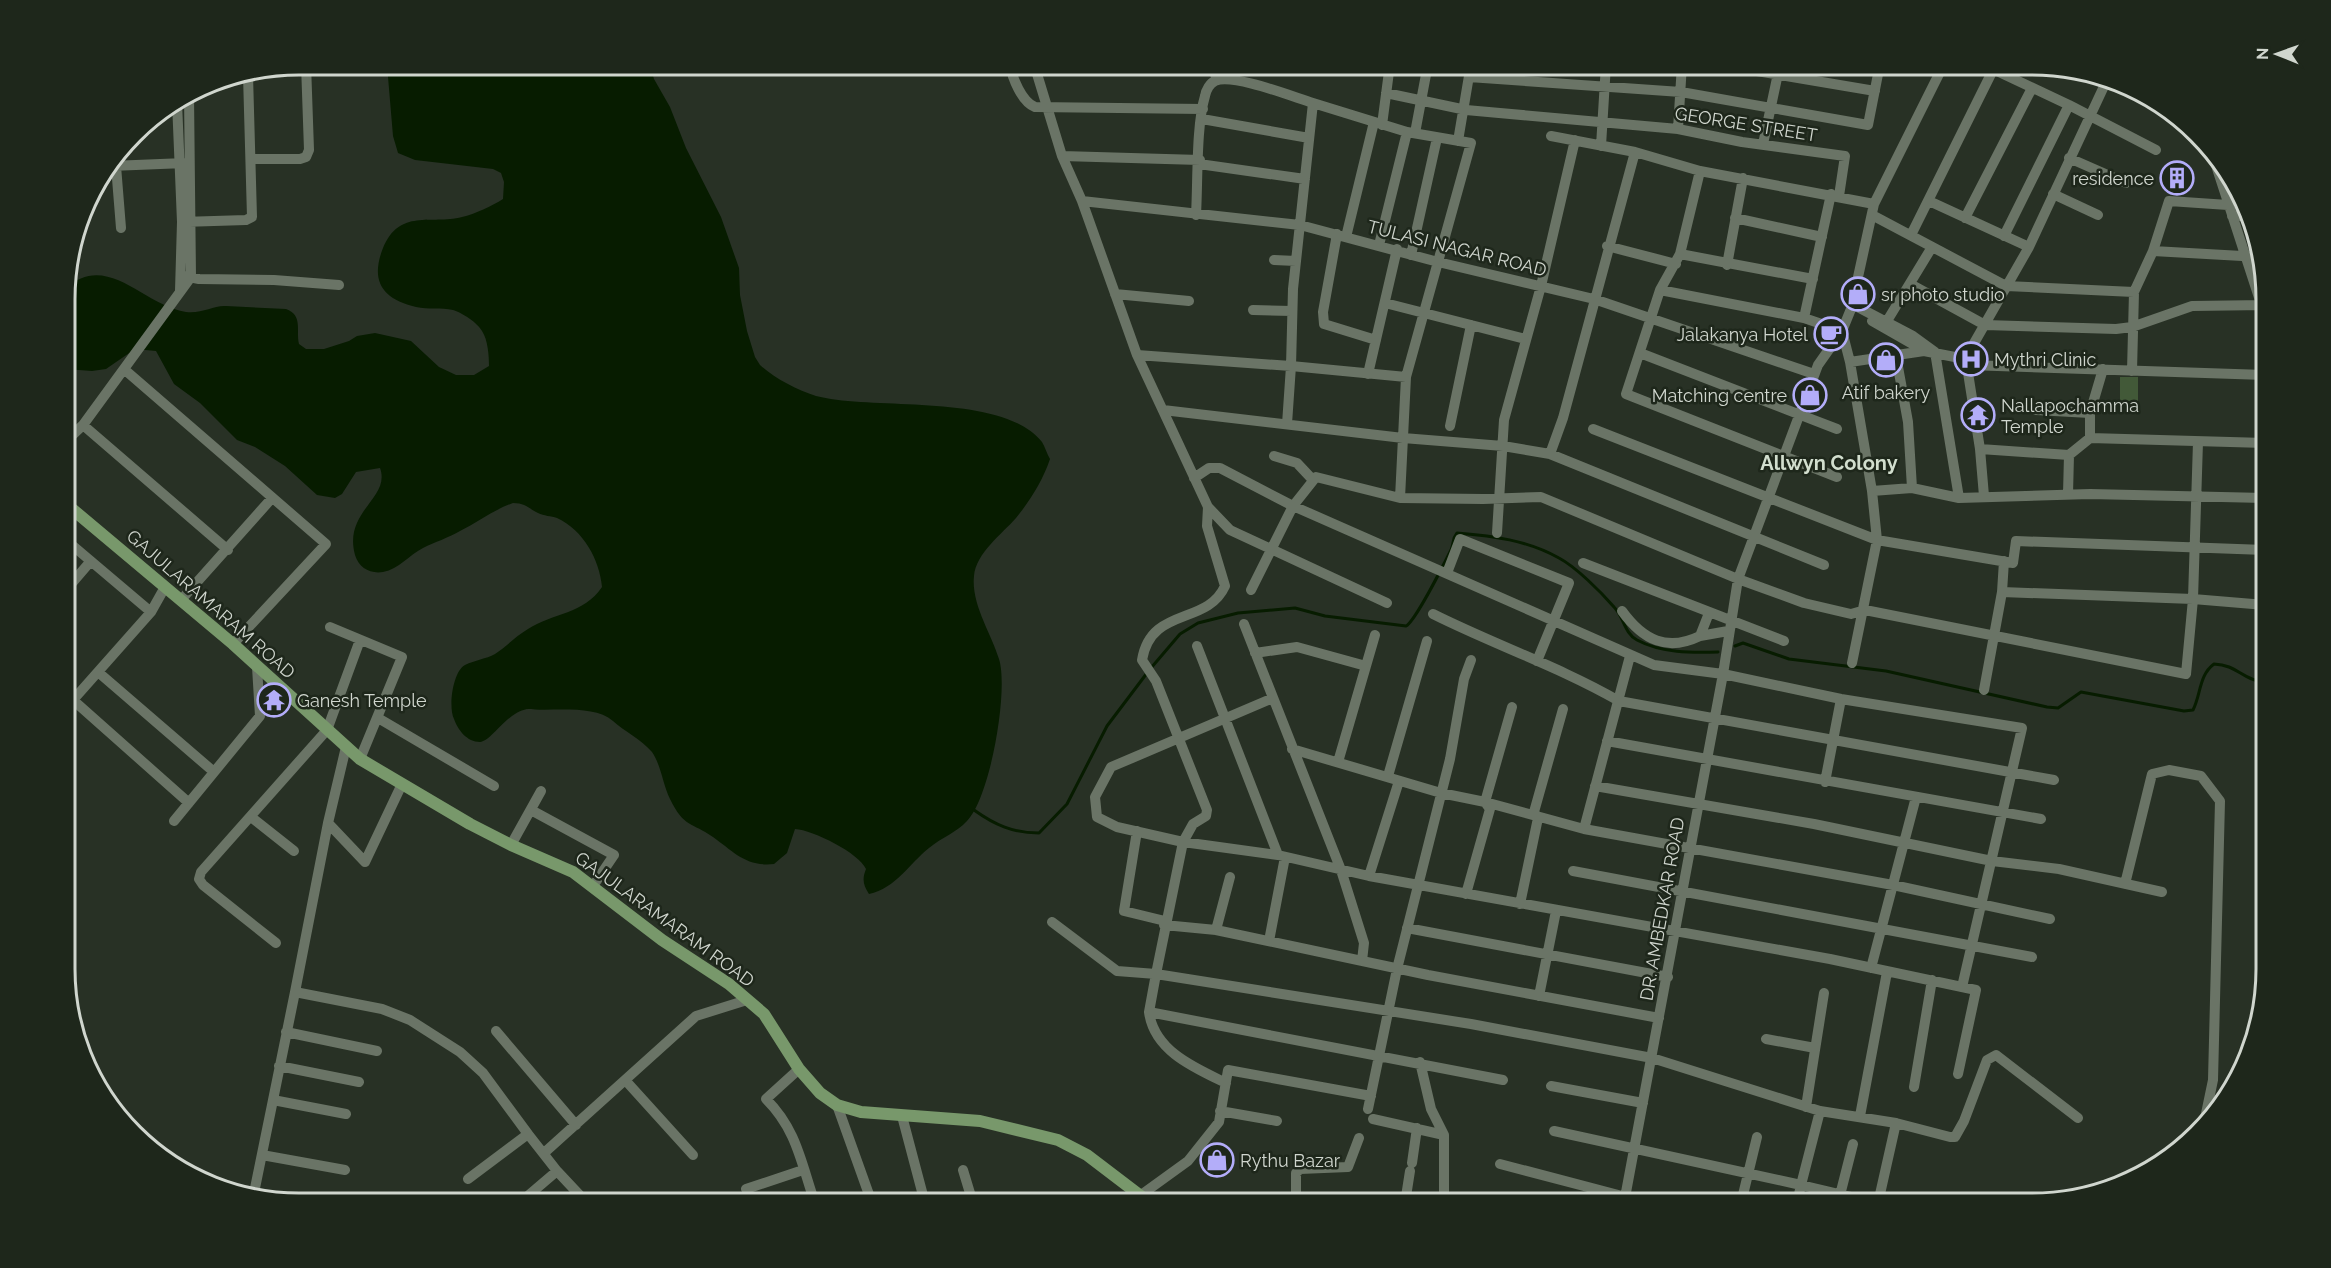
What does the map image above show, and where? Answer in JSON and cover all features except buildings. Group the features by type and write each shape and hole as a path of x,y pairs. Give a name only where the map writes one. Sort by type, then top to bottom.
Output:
{"main road":[{"name":"GAJULARAMARAM ROAD","path":"75,511 232,644 360,759 511,845 573,872 662,940 720,978 764,1014 799,1070 820,1093 837,1105 861,1112 980,1121 1058,1140 1087,1155 1138,1193"}],"street":[{"path":"251,159 306,157 309,150 306,75"},
{"path":"1012,75 1030,105 1046,109 1203,114 1310,138"},
{"path":"1037,75 1062,156 1082,201 1137,355 1208,507 1230,530 1387,603"},
{"path":"1215,75 1216,80"},
{"path":"1376,340 1331,328 1324,324 1323,312 1341,236 1378,123 1388,75"},
{"path":"1379,245 1422,100 1426,75"},
{"path":"1600,146 1606,75"},
{"path":"1678,129 1682,75"},
{"path":"1763,144 1778,75"},
{"path":"1802,75 1875,91"},
{"path":"1458,141 1466,110 1469,77 1681,92 1771,110 1868,125 1878,75"},
{"name":"DR. AMBEDKAR ROAD","path":"1626,1193 1668,977 1738,579 1814,374 1830,343 1842,330 1852,306 1873,209 1939,75"},
{"path":"1911,235 1991,75"},
{"path":"2015,75 2031,88 2156,150"},
{"path":"1196,215 1205,95 1210,85 1216,80 1246,83 1411,133 1471,143 1406,377 1400,498"},
{"path":"187,221 246,220 252,217 248,81"},
{"path":"1984,496 1980,449 1966,362 2029,247 2104,87"},
{"path":"1965,218 2031,88"},
{"name":"GEORGE STREET","path":"1386,93 1466,110 1678,129 1845,156 1835,195"},
{"path":"1287,424 1296,261 1313,103"},
{"path":"2004,236 2069,105"},
{"path":"75,433 138,353 173,303 186,276 191,162 182,108"},
{"path":"181,109 178,164 187,221"},
{"path":"1551,136 1635,152 1700,171 1835,195 1873,209 1911,235 2006,286 2134,292"},
{"path":"1410,255 1437,138"},
{"path":"1497,533 1504,420 1540,286 1575,140"},
{"path":"1550,454 1635,152"},
{"path":"1062,156 1200,162 1305,179"},
{"path":"2069,158 2126,183"},
{"path":"118,166 191,162"},
{"path":"1700,171 1678,259 1660,290 1626,394 1837,477"},
{"path":"115,172 121,228"},
{"path":"1727,265 1743,178"},
{"path":"2224,184 2228,205 2256,283"},
{"path":"2053,194 2098,215"},
{"path":"1804,318 1822,237 1835,195"},
{"name":"TULASI NAGAR ROAD","path":"1082,201 1300,225 1397,249 1438,262 1594,298 1814,374"},
{"path":"1929,201 2029,247"},
{"path":"2132,371 2134,292 2153,251 2169,201 2228,205"},
{"path":"2232,216 2240,216"},
{"path":"1735,218 1822,237"},
{"path":"1607,246 1813,279"},
{"path":"1887,321 1932,247"},
{"path":"1368,374 1397,249"},
{"path":"2153,251 2252,256"},
{"path":"1274,260 1296,261"},
{"path":"186,276 339,285"},
{"path":"1910,285 1985,325 2132,327 2192,306 2256,305"},
{"path":"1660,290 1804,318 1842,330 1850,362 1878,540 1852,663"},
{"path":"1115,294 1189,301"},
{"path":"1386,303 1525,339"},
{"path":"1852,306 1887,321 1930,351 1959,498"},
{"path":"1852,306 1930,351 1966,362 2256,375"},
{"path":"1253,310 1292,311"},
{"path":"1450,426 1471,324"},
{"path":"1850,362 1930,351"},
{"path":"1640,353 1837,429"},
{"path":"1137,355 1406,377"},
{"path":"1896,356 1908,422 1912,488"},
{"path":"2090,438 2090,413 2103,369"},
{"path":"125,370 326,544 232,644"},
{"path":"1162,410 1403,438 1503,446 1550,454 1824,565"},
{"path":"2036,410 2090,413"},
{"path":"83,425 228,550"},
{"path":"1593,429 1770,496 1878,540 2013,563 2016,541 2256,550"},
{"path":"1980,449 2069,456 2090,438 2256,443"},
{"path":"1251,590 1293,506 1312,479 1316,477 1400,498 1540,496 1738,579 1804,603 1851,614 1865,610 2187,674 2193,599 2198,442"},
{"path":"1274,456 1297,462 1312,479"},
{"path":"2068,494 2069,456"},
{"path":"1194,478 1209,468 1220,468 1293,506 1654,665 1723,674 1841,699 2022,728 1962,987"},
{"path":"1872,491 1912,488 1959,498 2068,494 2256,498"},
{"path":"181,600 272,498"},
{"path":"1208,507 1208,525 1225,586 1220,598 1211,605 1160,625 1144,649 1142,660 1156,681 1207,810 1206,816 1193,824 1183,842 1149,1012 1153,1028 1169,1050 1197,1070 1226,1083"},
{"path":"1443,571 1460,539 1569,583 1537,661"},
{"path":"75,548 151,612"},
{"path":"1984,690 2002,592 2004,561"},
{"path":"75,580 90,562"},
{"path":"1583,563 1709,613 1729,626 1784,641"},
{"path":"75,698 151,612 165,587"},
{"path":"2002,592 2193,599 2256,604"},
{"path":"1622,611 1637,630 1667,645 1680,645 1729,626"},
{"path":"1700,636 1709,613"},
{"path":"1433,614 1576,676 1619,701 2054,780"},
{"path":"1244,624 1341,870 1364,943 1362,962"},
{"path":"330,627 402,657 360,759"},
{"path":"1338,762 1375,635"},
{"path":"276,942 203,885 199,879 201,872 327,730 360,640"},
{"path":"1388,776 1428,641"},
{"path":"1197,646 1282,856 1269,941"},
{"path":"1256,653 1297,647 1366,666"},
{"path":"1584,829 1630,656"},
{"path":"1444,1135 1371,1114 1371,1096 1397,969 1441,793 1471,660"},
{"path":"174,821 260,716 257,667"},
{"path":"98,672 214,772"},
{"path":"1273,698 1111,767 1095,797 1097,817 1117,827 1183,842 1282,856 1369,876 1871,968 1976,990 1958,1074"},
{"path":"1825,782 1841,699"},
{"path":"75,702 189,802"},
{"path":"1485,802 1512,707"},
{"path":"1520,904 1538,818 1534,812 1563,709"},
{"path":"378,718 494,786"},
{"path":"1607,741 2041,819"},
{"path":"255,1189 328,823 346,747"},
{"path":"1292,749 1441,793 1485,802 1584,829 1893,885 2050,919"},
{"path":"2125,884 2152,774 2169,770 2201,776 2220,801 2213,1080 2207,1110"},
{"path":"1369,876 1399,781"},
{"path":"328,823 365,862 402,784"},
{"path":"1595,786 1698,802 1903,841 1992,861 2059,869 2162,892"},
{"path":"511,845 541,791"},
{"path":"1871,968 1916,797"},
{"path":"1466,894 1490,809 1485,802"},
{"path":"531,810 614,855 593,886"},
{"path":"251,817 294,851"},
{"path":"1137,831 1124,911 1165,923 1216,930 1397,969 1659,1018"},
{"path":"1573,871 2032,957"},
{"path":"1216,930 1230,878"},
{"path":"1539,996 1556,911"},
{"path":"1052,922 1117,971 1156,974 1390,1012 1652,1058 1820,1111 1860,1116 1954,1137 1964,1121 1987,1060 1990,1056 1996,1055 2078,1118"},
{"path":"1407,928 1548,952 1668,977"},
{"path":"1860,1116 1887,972"},
{"path":"1914,1087 1932,981"},
{"path":"295,992 382,1009 410,1020 460,1052 483,1073 557,1171 578,1193"},
{"path":"1806,1107 1824,993"},
{"path":"544,1153 696,1016 747,1000"},
{"path":"1149,1012 1420,1062 1503,1080"},
{"path":"496,1031 576,1125"},
{"path":"286,1032 377,1052"},
{"path":"1766,1039 1815,1048"},
{"path":"1420,1062 1431,1109 1444,1135 1444,1193"},
{"path":"279,1066 359,1082"},
{"path":"799,1070 766,1099 783,1116 791,1130 811,1193"},
{"path":"1153,1193 1188,1161 1219,1122 1228,1070 1371,1096"},
{"path":"626,1081 693,1155"},
{"path":"1551,1086 1643,1103"},
{"path":"273,1100 346,1114"},
{"path":"837,1105 868,1193"},
{"path":"1220,1110 1277,1121"},
{"path":"1799,1193 1820,1111"},
{"path":"902,1116 921,1193"},
{"path":"1877,1193 1896,1123"},
{"path":"1407,1193 1418,1128"},
{"path":"1554,1131 1801,1185 1825,1193"},
{"path":"468,1179 528,1134"},
{"path":"1743,1193 1756,1137"},
{"path":"1296,1193 1296,1173 1300,1169 1348,1167 1359,1138"},
{"path":"1841,1193 1853,1144"},
{"path":"262,1155 345,1170"},
{"path":"1500,1164 1601,1193"},
{"path":"746,1189 803,1170"},
{"path":"963,1170 970,1193"},
{"path":"532,1193 557,1171"}],"shaded area":[{"path":"388,75 653,75 721,217 739,268 740,295 747,331 755,357 760,365 786,383 816,396 840,400 968,409 998,416 1023,426 1042,442 1050,459 1040,482 1016,518 979,559 974,576 976,597 982,618 996,649 1001,674 999,718 990,768 983,790 967,821 929,848 887,887 869,894 864,882 866,869 862,863 835,843 803,830 795,829 787,853 774,864 748,861 734,853 706,832 684,820 670,799 652,752 613,721 595,712 527,709 512,716 485,740 475,741 464,735 452,713 453,690 457,674 461,669 469,663 495,654 538,624 586,603 602,587 594,556 582,538 567,524 524,505 513,503 423,548 394,568 383,572 369,571 357,560 353,540 355,527 379,488 382,479 380,468 356,472 342,494 335,498 317,495 285,466 255,447 237,440 200,403 174,384 156,351 135,349 106,369 75,370 75,283 96,275 111,278 170,308 186,312 197,312 221,306 286,309 297,319 299,344 306,349 324,349 357,336 375,333 411,341 439,367 456,375 474,375 489,366 486,339 473,321 453,310 421,308 404,304 387,294 379,279 378,270 383,248 398,227 417,221 462,217 483,210 503,199 504,182 501,173 493,169 415,160 398,153 393,136"},
{"path":"2120,377 2138,377 2138,404 2120,403"}],"waterway":[{"path":"1151,668 1180,634 1198,623 1238,613 1295,608 1325,616 1406,626 1429,591 1451,550 1457,533 1497,537 1522,543 1559,558 1595,587 1617,611 1629,633 1637,640 1656,648 1718,652"},
{"path":"1735,646 1743,643 1789,659 1886,671 2058,708 2081,692 2184,711 2193,710 2203,679 2214,664 2229,667 2256,681"},
{"path":"974,810 1005,827 1021,832 1039,833 1067,804 1107,726 1147,673"}],"place":[{"name":"residence","path":"2177,178"},
{"name":"sr photo studio","path":"1858,294"},
{"name":"Jalakanya Hotel","path":"1831,334"},
{"name":"Mythri Clinic","path":"1971,359"},
{"name":"Atif bakery","path":"1886,360"},
{"name":"Matching centre","path":"1810,395"},
{"name":"Nallapochamma Temple","path":"1978,415"},
{"name":"Ganesh Temple","path":"274,700"},
{"name":"Rythu Bazar","path":"1217,1160"}],"district":[{"name":"Allwyn Colony","path":"1829,463"}]}
